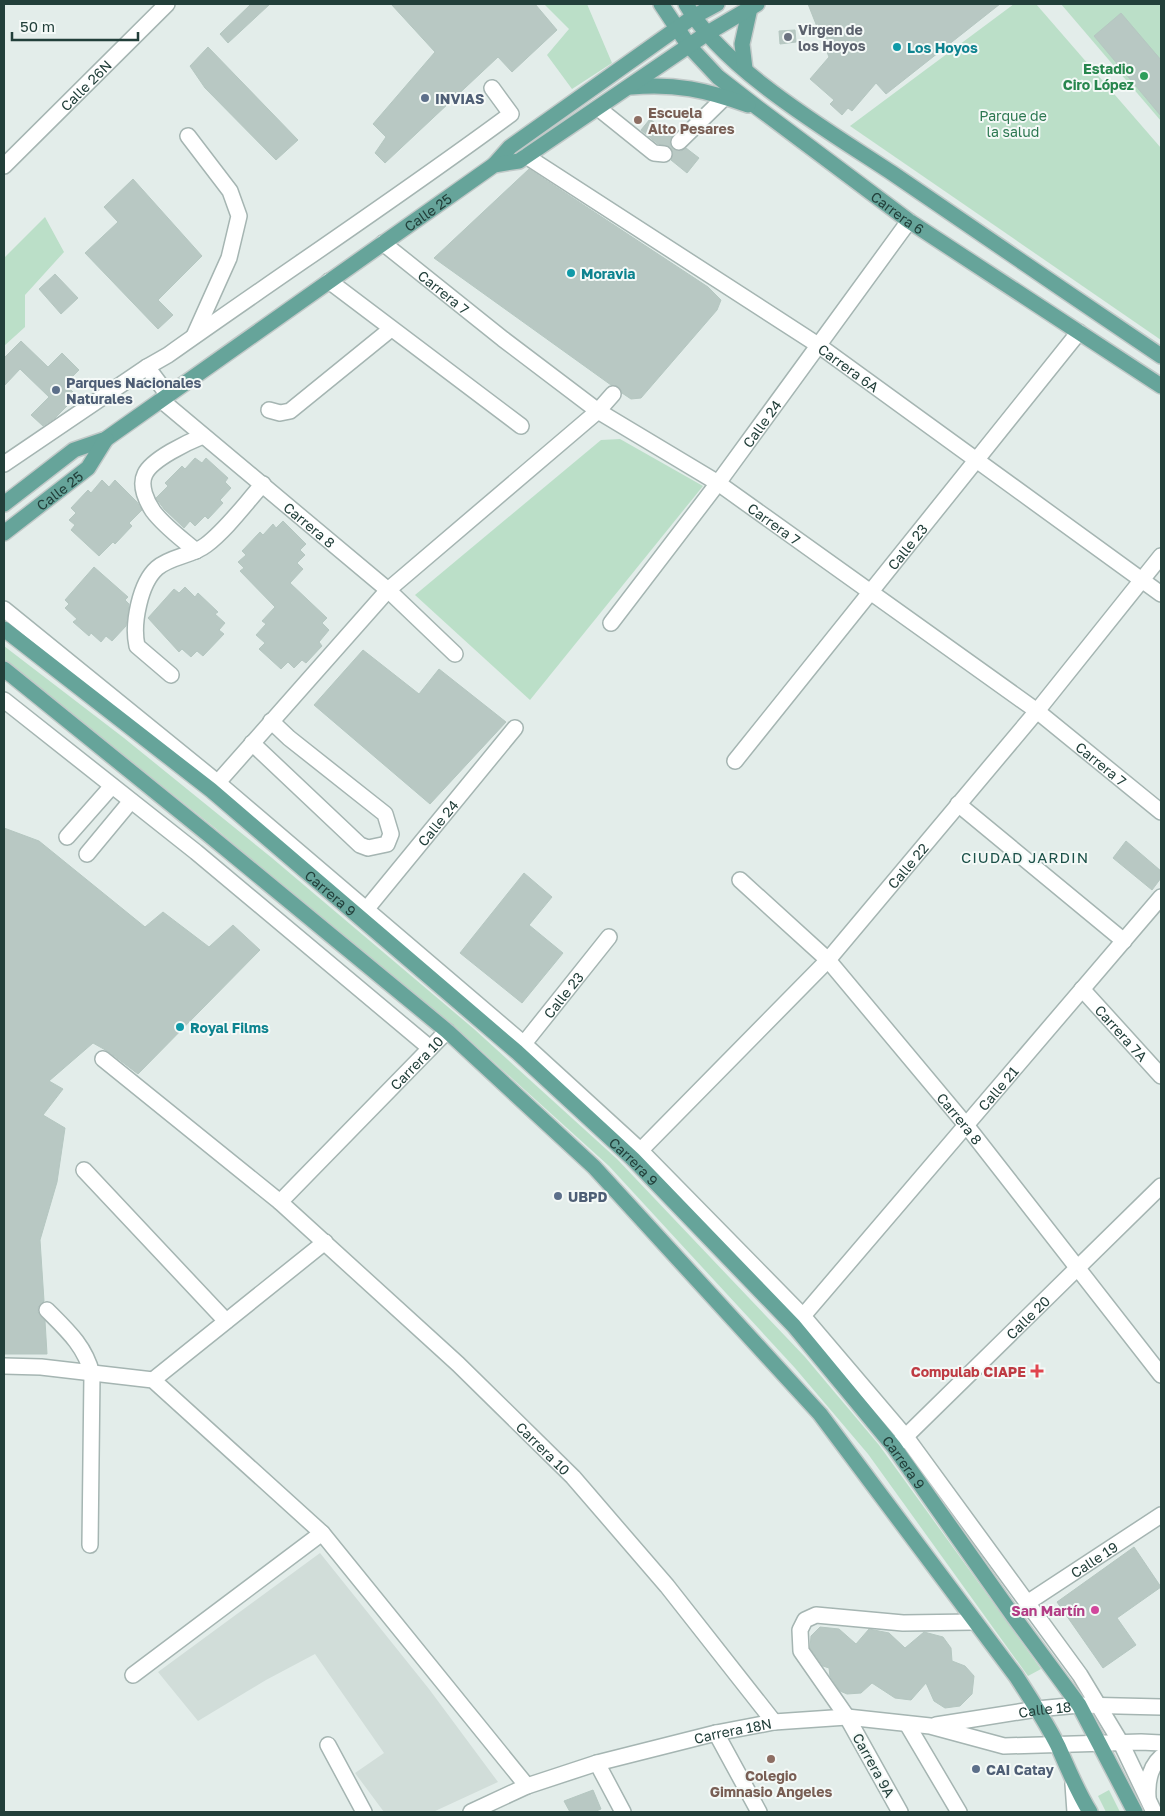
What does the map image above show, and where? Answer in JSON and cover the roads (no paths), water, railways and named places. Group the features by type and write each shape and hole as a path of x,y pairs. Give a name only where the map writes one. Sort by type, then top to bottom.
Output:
{"main road":[{"name":"Carrera 6","path":"661,4 689,46 718,77 758,108 909,221 1161,386"},
{"path":"494,165 510,148 677,29 690,10 717,4"},
{"path":"745,69 742,44 754,6"},
{"name":"Calle 25","path":"4,504 74,450 106,438 494,165 519,161 706,34 754,6"},
{"name":"Carrera 6","path":"690,10 706,34 745,69 790,104 1161,356"},
{"path":"630,87 678,86 702,90 758,108"},
{"name":"Calle 25","path":"4,533 88,468 106,438"},
{"name":"Carrera 9","path":"4,629 214,786 521,1048 637,1154 799,1321 894,1447 1014,1618 1079,1705 1135,1812"},
{"path":"4,669 210,834 447,1031 594,1167 820,1414 1037,1709 1058,1746 1073,1784 1090,1812"}],"street":[{"name":"Calle 26N","path":"4,166 159,6"},
{"path":"4,464 194,337 347,229 430,174 512,114 492,88"},
{"path":"678,142 725,97"},
{"path":"598,108 654,153 664,154"},
{"path":"188,136 230,191 239,216 229,258 194,337"},
{"name":"Carrera 6A","path":"526,156 818,345 1161,594"},
{"name":"Calle 24","path":"611,623 718,483 909,221"},
{"name":"Carrera 7","path":"383,243 502,339 598,411 718,483 1037,711 1161,812"},
{"path":"329,281 521,426"},
{"path":"269,410 280,413 290,411 391,329"},
{"name":"Calle 23","path":"735,761 872,593 1079,332"},
{"name":"Carrera 8","path":"147,367 165,397 202,436 263,484 388,590 455,654"},
{"path":"4,610 214,786 388,590 598,411 613,394"},
{"path":"196,551 154,512 146,499 143,487 145,475 157,462 187,442 202,436"},
{"path":"171,675 137,646 135,623 142,592 158,567 196,551 217,535 263,484"},
{"name":"Calle 22","path":"637,1154 828,960 1037,711 1161,556"},
{"path":"4,700 196,852 430,1048"},
{"path":"252,743 360,845 368,848 387,844 391,834 385,814 289,738 271,721"},
{"name":"Calle 24","path":"363,913 515,728"},
{"path":"67,837 112,786"},
{"path":"87,854 131,801"},
{"path":"958,804 1124,941"},
{"name":"Carrera 8","path":"740,880 828,960 966,1125 1161,1375"},
{"name":"Calle 21","path":"799,1321 1161,897"},
{"name":"Calle 23","path":"521,1048 609,937"},
{"name":"Carrera 7A","path":"1082,989 1161,1076"},
{"name":"Carrera 10","path":"280,1202 447,1031"},
{"name":"Carrera 10","path":"103,1059 280,1202 325,1242 458,1364 573,1477 667,1586 774,1722"},
{"path":"84,1170 226,1321"},
{"name":"Calle 20","path":"894,1447 1161,1186"},
{"path":"153,1380 325,1242"},
{"path":"47,1310 79,1342 88,1358 92,1374 90,1545"},
{"path":"799,1321 906,1437 1027,1603 1099,1704 1121,1742 1152,1808"},
{"path":"4,1366 41,1367 153,1380 322,1532 527,1786"},
{"name":"Calle 19","path":"1027,1603 1161,1515"},
{"path":"133,1675 322,1532"},
{"name":"Carrera 9A","path":"900,1812 847,1717 801,1650 800,1630 805,1620 816,1615 903,1623 974,1622"},
{"name":"Calle 18","path":"930,1726 1037,1709 1079,1705 1161,1707"},
{"name":"Carrera 18N","path":"476,1811 527,1786 597,1763 716,1733 774,1722 847,1717 930,1726 1004,1746 1058,1746"},
{"path":"907,1724 959,1812"},
{"path":"716,1733 759,1812"},
{"path":"1058,1746 1121,1742 1161,1743"},
{"path":"328,1745 364,1812"},
{"path":"1152,1808 1147,1787 1150,1772 1161,1757"},
{"path":"597,1763 622,1812"},
{"path":"1073,1784 1075,1812"}],"place":[{"name":"Virgen de los Hoyos","path":"788,37"},
{"name":"Los Hoyos","path":"897,47"},
{"name":"Estadio Ciro López","path":"1144,76"},
{"name":"INVIAS","path":"425,98"},
{"name":"Escuela Alto Pesares","path":"638,120"},
{"name":"Moravia","path":"571,273"},
{"name":"Parques Nacionales Naturales","path":"56,390"},
{"name":"Royal Films","path":"180,1027"},
{"name":"UBPD","path":"558,1196"},
{"name":"Compulab CIAPE","path":"1037,1371"},
{"name":"San Martín","path":"1095,1610"},
{"name":"Colegio Gimnasio Angeles","path":"771,1759"},
{"name":"CAI Catay","path":"976,1769"}],"district":[{"name":"CIUDAD JARDIN","path":"1025,857"}],"park label":[{"name":"Parque de la salud","path":"1013,124"}]}
